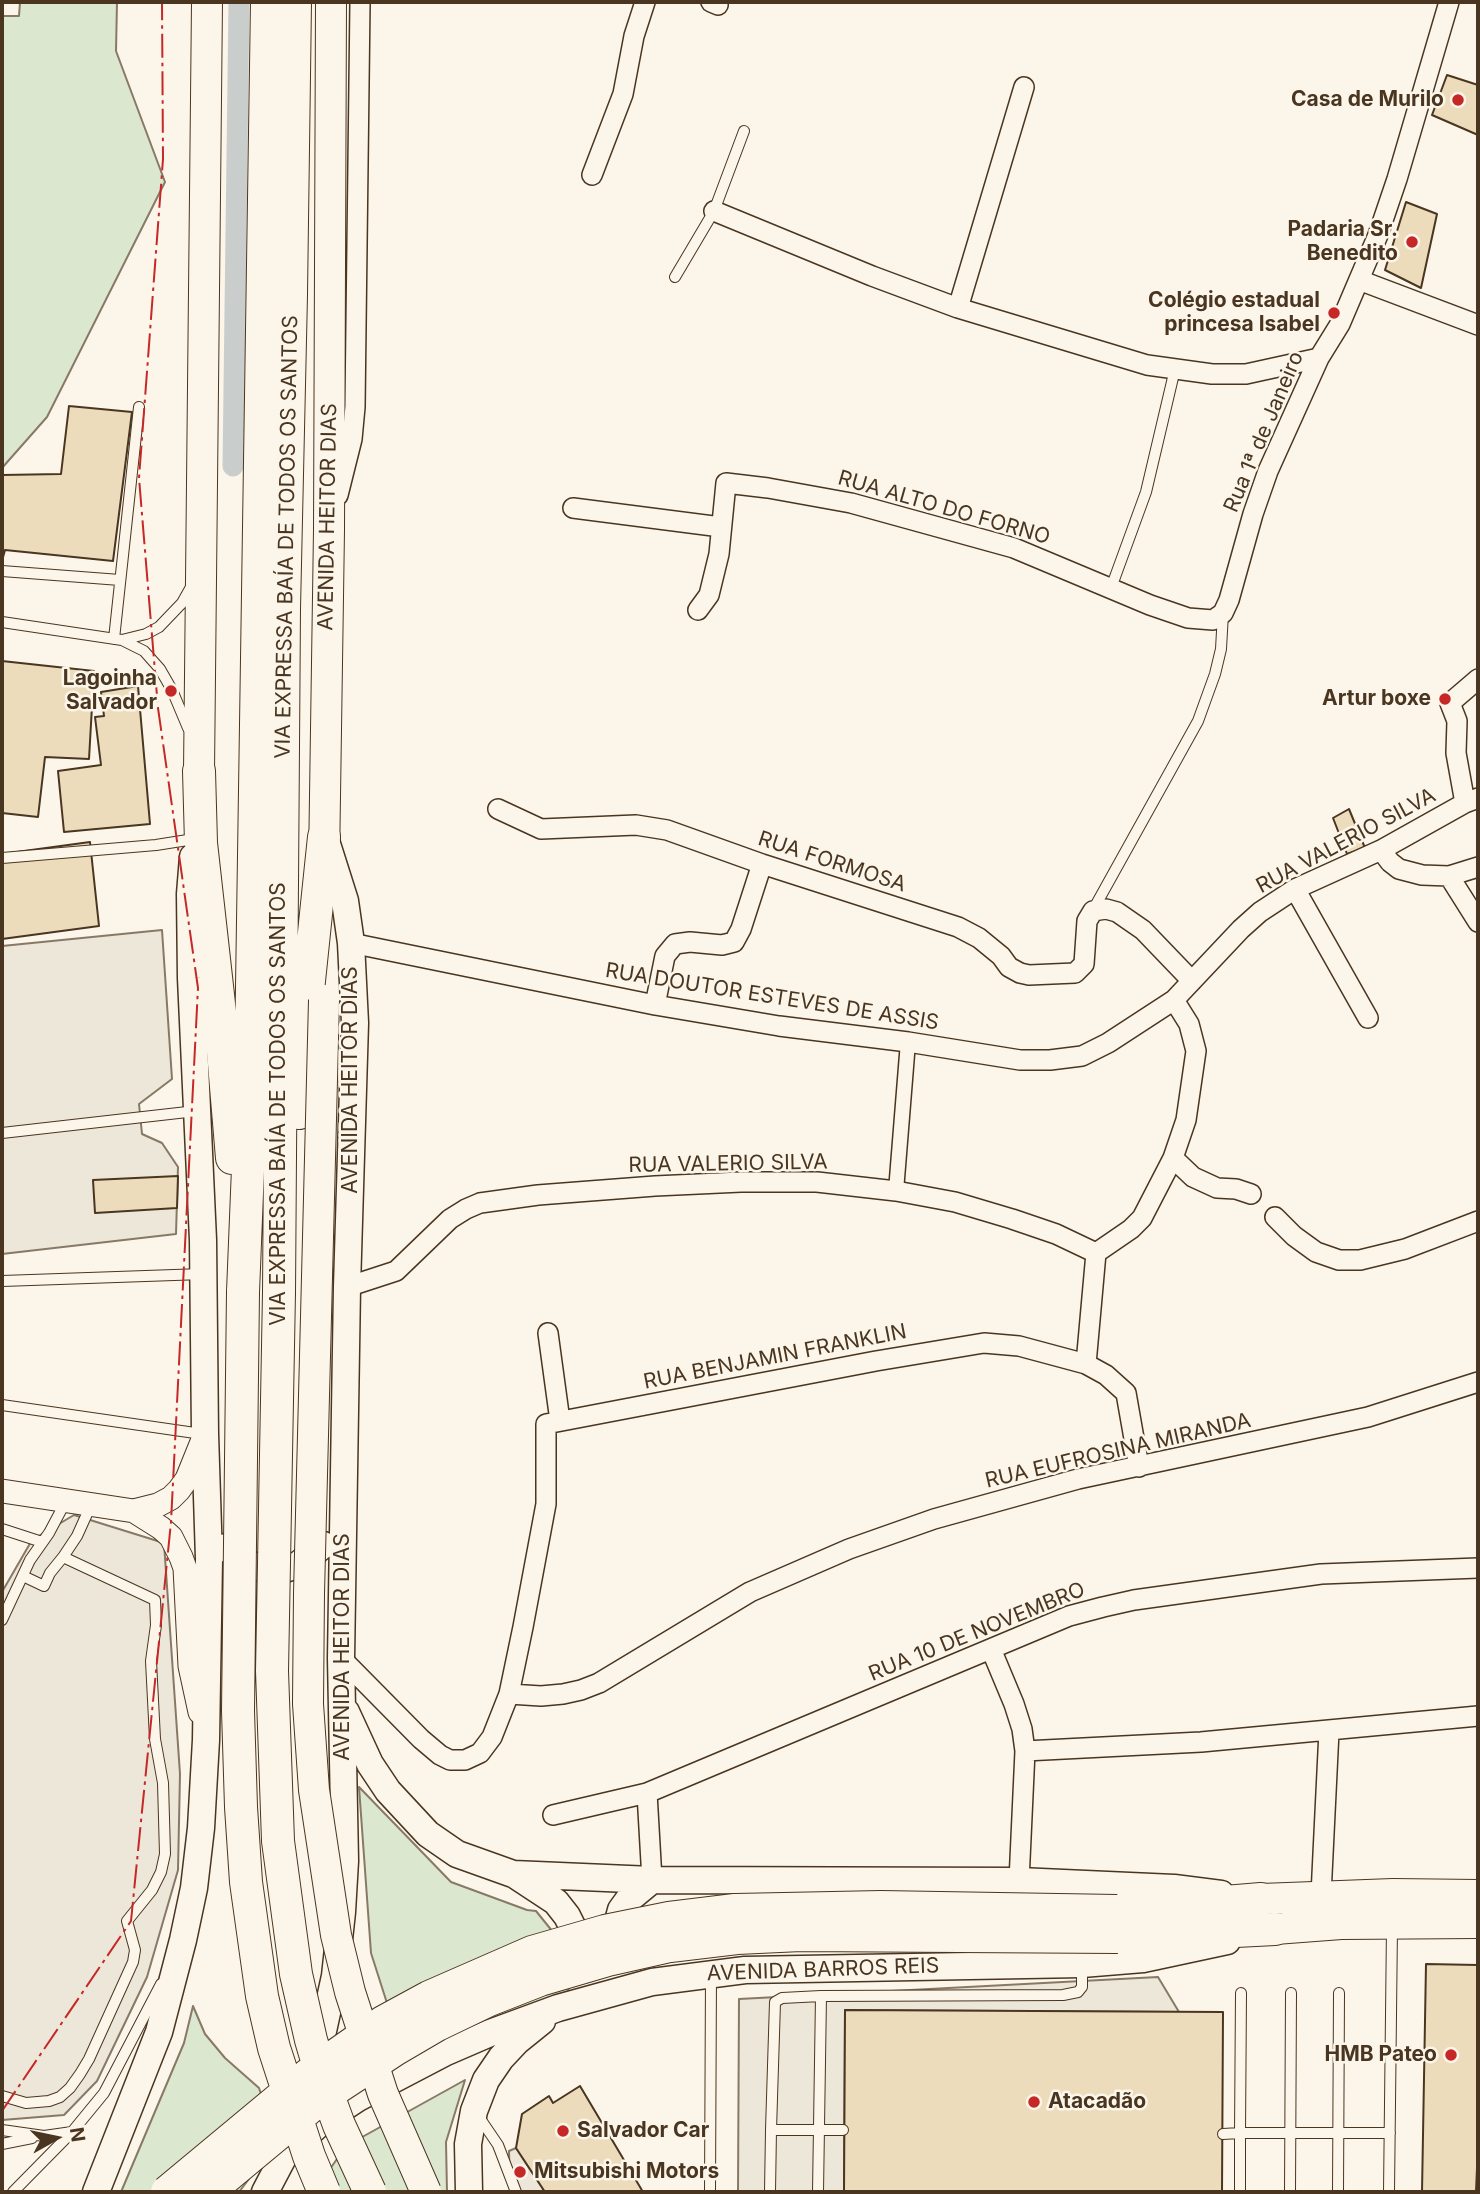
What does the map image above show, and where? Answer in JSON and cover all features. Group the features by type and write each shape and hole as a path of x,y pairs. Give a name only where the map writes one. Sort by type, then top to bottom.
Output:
{"highway":[{"name":"VIA EXPRESSA BAÍA DE TODOS OS SANTOS","path":"267,2 264,310 256,605 290,1001 250,1118 243,1292 238,1711 246,1882 262,1996 274,2048 309,2156 324,2192"},
{"name":"VIA EXPRESSA BAÍA DE TODOS OS SANTOS","path":"295,2 292,295 284,609 290,1001 279,1292 272,1671 278,1841 296,1974 311,2040 335,2115 370,2192"},
{"path":"199,764 201,843 219,1004 243,1292"},
{"path":"290,1001 324,837"},
{"path":"208,2192 320,2099 437,2025 540,1980 608,1960 737,1938 1118,1924 1261,1899"},
{"path":"167,2192 309,2074 383,2022 429,1997 532,1952 605,1931 736,1910 881,1907 1118,1924"},
{"name":"AVENIDA BARROS REIS","path":"1118,1924 1275,1929"}],"main road":[{"path":"96,2192 159,2032 183,1940 194,1888 201,1828 206,1740 209,1518 205,1434 204,1274 190,894 199,764 207,2"},
{"name":"AVENIDA HEITOR DIAS","path":"285,2154 312,2077 335,1976 345,1861 341,1658 347,1287 355,1023 351,943 345,901 324,837 329,530 331,2"},
{"path":"290,1001 309,1593 308,1704 314,1790 336,1935 350,1992 383,2094 426,2192"},
{"path":"209,1518 226,1547 243,1561 260,1569 281,1570 298,1565 319,1550 343,1514"},
{"path":"206,1740 235,1679 253,1663 270,1659 290,1659 307,1666 326,1682 341,1702 370,1764 407,1813 428,1834 457,1854 513,1874 652,1880 1019,1881 1174,1888 1261,1899 1321,1895 1478,1895"},
{"path":"468,2192 468,2144 474,2111 486,2080 516,2042 558,2008 575,1985 580,1966 580,1951 567,1916 556,1902 513,1874"},
{"path":"652,1880 629,1899 621,1910 617,1925 622,1955 631,1967 652,1982"},
{"name":"AVENIDA BARROS REIS","path":"265,2192 285,2154 320,2123 358,2098 446,2052 558,2008 652,1982 711,1974 804,1967 1082,1964 1167,1955 1275,1929 1392,1922 1478,1923"},
{"path":"79,2192 119,2134"}],"street":[{"path":"329,530 352,439 355,407 360,2"},
{"path":"592,176 625,85 634,36 645,2"},
{"name":"Rua 1ª de Janeiro","path":"1223,612 1268,471 1319,358 1340,324 1378,235 1449,2"},
{"path":"958,308 1024,87"},
{"path":"714,211 958,308 1115,356 1212,374 1246,374 1319,358"},
{"path":"1359,280 1478,325"},
{"name":"RUA ALTO DO FORNO","path":"698,610 709,594 714,577 726,484 768,488 851,503 1003,544 1188,618 1213,620 1223,612"},
{"path":"573,508 721,527"},
{"path":"1471,801 1457,752 1457,721 1450,704 1478,679"},
{"name":"RUA VALERIO SILVA","path":"1174,1000 1260,912 1296,889 1381,850 1471,801"},
{"name":"RUA FORMOSA","path":"498,809 541,829 636,825 667,830 969,932 1001,956 1009,967 1028,975 1075,973 1084,964 1087,921 1093,911"},
{"path":"1381,850 1399,869 1422,875 1449,876 1478,867"},
{"path":"655,1005 665,956 675,944 690,942 722,945 734,942 741,929 762,864"},
{"path":"1449,876 1478,922"},
{"path":"1296,889 1368,1018"},
{"path":"1093,911 1106,909 1116,912 1143,930 1192,981"},
{"name":"RUA DOUTOR ESTEVES DE ASSIS","path":"351,943 655,1005 779,1026 908,1042 1020,1060 1082,1056 1108,1043 1174,1000"},
{"path":"1086,1364 1096,1253 1142,1218 1173,1158 1186,1120 1196,1051 1188,1024 1174,1000"},
{"path":"897,1191 908,1042"},
{"path":"1173,1158 1193,1177 1217,1188 1236,1189 1251,1194"},
{"name":"RUA VALERIO SILVA","path":"347,1287 396,1271 450,1219 480,1203 603,1190 741,1182 817,1182 897,1191 955,1202 1056,1234 1096,1253"},
{"path":"1275,1217 1294,1236 1316,1252 1339,1260 1360,1260 1405,1249 1478,1221"},
{"path":"341,1658 421,1738 450,1760 465,1760 480,1753 492,1737 509,1694 547,1504 546,1424 560,1421 548,1333"},
{"name":"RUA BENJAMIN FRANKLIN","path":"560,1421 863,1363 984,1343 1019,1346 1086,1364 1105,1375 1126,1393 1139,1467"},
{"name":"RUA EUFROSINA MIRANDA","path":"509,1694 541,1696 581,1690 599,1683 750,1592 849,1549 934,1519 1077,1479 1368,1417 1478,1382"},
{"path":"2,1491 134,1511 159,1505 171,1499 187,1479 205,1434"},
{"path":"134,1511 171,1537 185,1568 190,1666 206,1740"},
{"name":"RUA 10 DE NOVEMBRO","path":"553,1815 648,1793 1069,1616 1134,1600 1321,1574 1478,1568"},
{"path":"991,1649 1018,1716 1025,1751 1019,1881"},
{"path":"1025,1751 1202,1742 1478,1717"},
{"path":"1321,1895 1329,1731"},
{"path":"648,1793 652,1880"}],"lane":[{"path":"675,277 714,211 744,131"},
{"path":"1111,588 1146,492 1175,369"},
{"path":"118,640 120,580 139,407"},
{"path":"2,571 120,580"},
{"path":"118,640 146,634 159,627 182,603 200,572"},
{"name":"Rua 1ª de Janeiro","path":"1093,911 1198,721 1218,662 1223,612"},
{"path":"2,622 118,640 145,651 160,669 178,701 199,764"},
{"path":"2,858 156,845 194,839"},
{"path":"2,1133 197,1111"},
{"path":"2,1281 204,1274"},
{"path":"2,1405 205,1434"},
{"path":"2,1620 30,1560 66,1500"},
{"path":"23,1576 44,1586 50,1573 77,1536 91,1505"},
{"path":"2,1529 42,1542"},
{"path":"2,2096 26,2103 49,2101 60,2097 80,2074 133,1962 135,1950 127,1921 152,1890 164,1864 163,1783 155,1739 151,1682 156,1625 155,1600 63,1557"},
{"path":"1389,2192 1392,1922"},
{"path":"13,2192 72,2132 104,2093 183,1940"},
{"path":"770,2192 775,2003 782,1998 821,1996 1072,1994 1082,1987 1082,1964"},
{"path":"709,2192 711,1974"},
{"path":"1240,2192 1241,1993"},
{"path":"1290,2192 1291,1993"},
{"path":"1338,2192 1339,1993"},
{"path":"818,2192 821,1996"},
{"path":"474,2111 498,2145 516,2192"},
{"path":"2,2130 44,2136"},
{"path":"771,2130 843,2130"},
{"path":"2,2144 72,2132"},
{"path":"1223,2134 1390,2133"}],"green space":[{"path":"20,2 117,2 116,51 165,182 47,417 2,468 2,16 19,16"},
{"path":"359,1787 451,1882 536,1911 557,1937 569,1993 409,2072 371,1953"},
{"path":"193,2006 205,2034 225,2058 259,2088 271,2124 249,2179 239,2192 121,2192 184,2043"},
{"path":"465,2080 446,2142 447,2192 314,2192 346,2146"}],"shaded area":[{"path":"162,930 172,1079 139,1104 142,1134 162,1143 178,1167 176,1234 2,1254 2,946"},
{"path":"74,1515 164,1543 180,1774 178,1870 147,1977 97,2081 64,2115 2,2120 2,1592 32,1540"},
{"path":"1158,1977 1179,2012 845,2010 844,2192 738,2192 739,1999"},
{"name":"Mitsubishi Motors","path":"516,2148 545,2192 510,2192 509,2151"}],"building":[{"name":"Casa de Murilo","path":"1447,75 1478,85 1478,135 1432,115"},
{"name":"Padaria Sr. Benedito","path":"1406,202 1437,214 1421,288 1385,270"},
{"path":"69,406 132,412 113,561 5,550 2,561 2,475 61,474"},
{"path":"2,661 94,671 89,759 45,757 38,817 2,813"},
{"path":"138,686 150,824 64,832 58,771 101,765 95,717 104,716 101,692"},
{"path":"1349,809 1365,848 1347,854 1333,818"},
{"path":"90,842 99,926 2,939 2,854"},
{"path":"178,1176 177,1208 95,1213 93,1180"},
{"name":"HMB Pateo","path":"1426,1964 1478,1965 1476,2192 1422,2192"},
{"name":"Atacadão","path":"845,2010 1223,2012 1222,2192 844,2192"},
{"name":"Salvador Car","path":"580,2086 643,2192 545,2192 516,2148 522,2114 549,2096 553,2103"}],"waterway":[{"path":"233,466 239,2"}],"power":[{"path":"2,2111 131,1921 171,1522 198,988 158,708 139,478 163,159 162,2"}],"place":[{"name":"Casa de Murilo","path":"1458,100"},
{"name":"Padaria Sr. Benedito","path":"1412,242"},
{"name":"Colégio estadual princesa Isabel","path":"1334,313"},
{"name":"Lagoinha Salvador","path":"171,691"},
{"name":"Artur boxe","path":"1445,699"},
{"name":"HMB Pateo","path":"1451,2055"},
{"name":"Atacadão","path":"1034,2102"},
{"name":"Salvador Car","path":"563,2131"},
{"name":"Mitsubishi Motors","path":"520,2172"}]}
